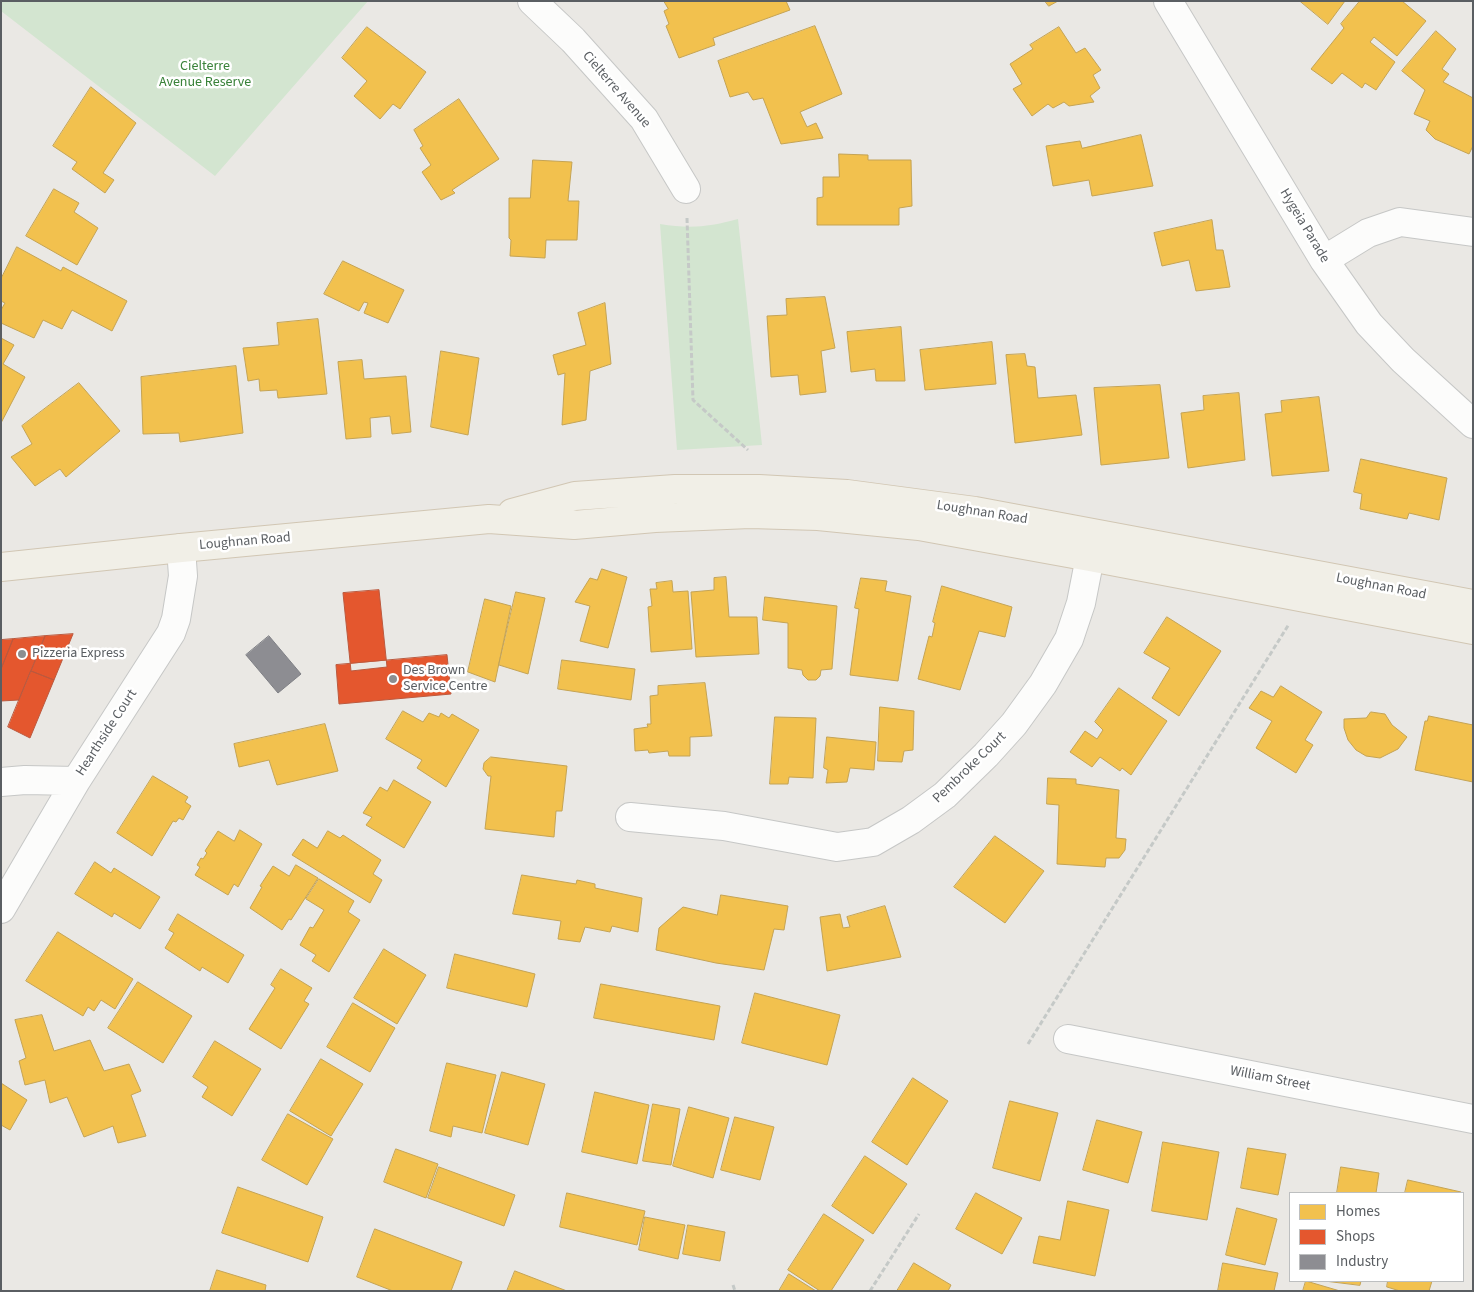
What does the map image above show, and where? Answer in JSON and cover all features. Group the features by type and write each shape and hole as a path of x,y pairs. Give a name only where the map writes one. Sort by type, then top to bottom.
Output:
{"main road":[{"name":"Loughnan Road","path":"489,519 575,496 674,489 759,489 847,494 975,511 1473,604"},
{"name":"Loughnan Road","path":"1,567 489,519 574,525 655,518 750,514 818,516 919,526 1473,630"}],"street":[{"name":"Cielterre Avenue","path":"532,1 573,40 644,119 686,190"},
{"name":"Hygeia Parade","path":"1168,1 1324,260 1369,324 1403,360 1473,424"},
{"path":"1324,260 1368,233 1400,222 1473,232"},
{"name":"Hearthside Court","path":"1,909 76,780 171,633 176,619 183,576 181,548"},
{"name":"Pembroke Court","path":"630,817 724,826 837,848 873,842 912,820 946,795 986,755 1014,724 1042,684 1069,638 1081,603 1090,557"},
{"path":"1,782 76,780"},
{"name":"William Street","path":"1068,1039 1473,1119"}],"path":[{"path":"686,190 694,400 748,450"},
{"path":"1028,1044 1289,623"},
{"path":"870,1291 919,1214"},
{"path":"733,1285 735,1291"}],"green space":[{"name":"Cielterre Avenue Reserve","path":"1,1 368,1 215,176 1,11"},
{"path":"738,219 762,445 677,450 660,224 699,226"}],"building: Homes":[{"path":"664,1 786,1 790,10 713,38 715,45 679,58 666,26 669,24 664,11 668,9"},
{"path":"1045,1 1058,1 1049,6"},
{"path":"1300,1 1345,1 1328,24"},
{"path":"1360,1 1402,1 1426,21 1397,56 1374,37 1370,42 1395,62 1376,90 1365,83 1362,88 1342,73 1332,84 1311,69 1344,28 1341,24"},
{"path":"815,26 842,94 800,112 807,127 816,123 823,138 781,144 763,98 753,100 748,92 730,97 718,61"},
{"path":"367,27 426,72 400,109 393,104 380,119 354,96 367,81 342,58"},
{"path":"1059,27 1076,53 1085,48 1101,70 1093,75 1100,88 1090,96 1094,102 1069,106 1064,102 1053,108 1048,104 1032,116 1013,89 1022,84 1010,64 1033,49 1030,45"},
{"path":"1436,31 1456,49 1442,69 1449,74 1443,82 1473,98 1473,146 1469,154 1435,139 1426,130 1430,121 1414,114 1425,90 1402,71"},
{"path":"91,87 136,123 103,173 114,180 105,193 72,169 77,162 53,146"},
{"path":"459,99 499,159 452,190 455,193 441,200 422,172 431,165 420,148 423,146 414,130"},
{"path":"1141,135 1153,186 1092,196 1089,180 1053,186 1046,146 1080,141 1082,148"},
{"path":"839,154 868,155 868,160 911,160 912,206 899,208 899,225 817,225 817,198 823,197 823,177 839,177"},
{"path":"533,160 572,162 568,201 579,201 577,240 546,240 545,258 510,256 509,198 530,198"},
{"path":"54,189 79,203 74,212 98,228 77,265 26,236"},
{"path":"1212,220 1216,250 1223,250 1230,287 1196,291 1189,260 1162,266 1154,233"},
{"path":"17,247 61,271 63,267 127,301 112,331 72,310 62,329 43,320 34,338 1,323 1,310 5,303 1,301 1,279"},
{"path":"343,261 404,290 388,323 364,313 368,303 364,302 359,311 324,294"},
{"path":"825,297 835,348 821,351 826,392 800,395 798,375 771,377 767,316 787,315 786,299"},
{"path":"605,303 611,364 590,371 586,420 562,425 565,373 558,375 553,355 586,345 578,313"},
{"path":"318,319 327,394 278,398 277,390 260,391 259,379 248,381 243,348 279,345 277,323"},
{"path":"901,327 905,381 876,381 875,369 851,372 847,332"},
{"path":"1,338 14,345 3,364 25,377 1,423"},
{"path":"992,342 996,384 925,390 920,350"},
{"path":"441,351 479,358 468,435 431,427"},
{"path":"1025,354 1027,366 1035,367 1038,398 1076,395 1082,435 1015,443 1006,355"},
{"path":"362,360 364,379 406,376 411,432 392,434 390,416 370,418 371,437 346,439 338,362"},
{"path":"236,366 243,433 180,442 179,433 143,434 141,377"},
{"path":"79,383 120,431 66,477 60,469 35,486 11,457 32,444 22,426"},
{"path":"1160,385 1169,458 1101,465 1094,388"},
{"path":"1239,393 1245,460 1188,468 1181,413 1204,410 1203,396"},
{"path":"1319,397 1329,471 1272,476 1265,414 1282,412 1281,401"},
{"path":"1361,459 1447,478 1439,520 1409,513 1407,519 1360,509 1362,494 1354,492"},
{"path":"602,569 627,577 608,648 580,641 590,606 575,602 590,578 597,580"},
{"path":"726,577 729,617 757,617 759,654 696,657 691,592 714,590 714,578"},
{"path":"861,578 887,581 885,591 911,596 898,681 850,675 859,609 855,608"},
{"path":"672,581 673,592 688,591 692,649 651,652 648,607 652,606 650,589 657,589 656,583"},
{"path":"942,586 1012,607 1005,637 979,631 960,690 918,679 929,636 932,637 935,623 933,622"},
{"path":"516,592 545,598 528,674 499,665"},
{"path":"765,597 837,606 832,669 821,670 820,676 816,680 808,680 803,675 802,670 788,668 788,623 763,620"},
{"path":"485,599 511,606 495,682 468,672"},
{"path":"1167,617 1221,651 1179,716 1152,698 1170,668 1144,653"},
{"path":"562,660 635,669 631,700 558,689"},
{"path":"705,683 712,736 690,737 690,756 669,756 668,751 649,753 648,750 635,751 634,729 648,727 647,724 651,724 650,696 658,695 658,686"},
{"path":"1281,686 1322,712 1305,740 1313,745 1296,773 1256,748 1272,721 1249,708 1261,691 1273,697"},
{"path":"1119,688 1167,721 1131,775 1122,768 1120,771 1100,757 1092,767 1070,752 1085,731 1097,739 1103,730 1095,722"},
{"path":"880,707 914,711 913,750 904,751 902,762 878,761"},
{"path":"403,711 423,722 429,713 439,717 441,713 449,718 452,714 479,730 446,787 417,768 422,760 386,739"},
{"path":"1371,712 1385,714 1392,725 1407,737 1398,749 1380,758 1366,756 1356,750 1348,740 1344,728 1344,719 1366,718"},
{"path":"1429,716 1473,725 1473,782 1415,770 1425,721 1427,721"},
{"path":"775,717 816,718 813,778 789,777 788,784 770,784"},
{"path":"325,724 338,771 277,785 269,760 239,767 234,744"},
{"path":"827,737 876,742 874,770 850,768 847,782 826,783 828,770 824,768"},
{"path":"491,757 567,766 562,811 556,811 554,837 485,829 491,776 488,776 483,769 484,763"},
{"path":"153,776 188,797 185,802 191,806 183,820 179,818 176,822 173,821 152,856 117,833"},
{"path":"1048,778 1076,779 1076,784 1119,790 1116,838 1126,839 1125,850 1119,858 1106,858 1105,867 1057,864 1059,805 1047,804"},
{"path":"394,780 431,802 404,848 366,825 372,817 363,813 380,787 387,791"},
{"path":"240,830 262,844 238,887 234,884 228,895 195,875 200,867 197,865 207,853 205,851 218,831 234,841"},
{"path":"328,831 340,838 343,835 381,860 373,874 382,880 370,903 292,855 303,839 317,848"},
{"path":"995,836 1044,871 1005,923 954,887"},
{"path":"95,862 111,873 114,868 160,897 140,929 114,913 112,917 75,894"},
{"path":"296,865 318,878 291,920 289,919 282,930 250,908 262,887 260,886 273,866 289,876"},
{"path":"522,875 576,884 577,880 595,884 595,888 642,898 638,932 612,926 610,932 585,927 580,942 558,939 561,921 513,914"},
{"path":"319,879 354,901 348,912 360,920 329,972 312,961 316,955 300,945 310,927 313,928 324,910 306,899"},
{"path":"721,895 788,906 784,930 774,929 764,970 716,963 656,950 659,928 683,907 717,915"},
{"path":"885,906 901,957 827,971 820,917 840,914 843,928 850,927 847,917"},
{"path":"178,914 244,955 228,983 202,967 200,971 165,948 174,933 169,930"},
{"path":"58,932 133,979 115,1009 101,1000 94,1011 88,1007 83,1016 26,981"},
{"path":"384,949 426,975 397,1024 354,998"},
{"path":"455,954 535,974 527,1007 447,988"},
{"path":"281,969 312,988 304,1001 309,1004 281,1049 249,1029 275,988 271,985"},
{"path":"138,982 192,1016 163,1063 108,1028"},
{"path":"601,984 720,1006 714,1040 594,1018"},
{"path":"755,993 840,1015 827,1065 742,1043"},
{"path":"353,1003 395,1028 370,1072 327,1047"},
{"path":"42,1015 54,1051 90,1040 104,1071 129,1064 141,1091 131,1095 146,1136 118,1143 113,1126 84,1137 67,1097 50,1103 45,1080 25,1085 19,1061 26,1058 15,1020"},
{"path":"215,1041 261,1069 232,1116 202,1097 208,1087 193,1077"},
{"path":"321,1059 363,1084 331,1136 290,1111"},
{"path":"447,1063 496,1075 482,1133 453,1126 451,1137 430,1131"},
{"path":"502,1072 545,1084 528,1145 485,1133"},
{"path":"913,1078 948,1101 907,1165 872,1142"},
{"path":"1,1083 27,1100 10,1130 1,1125"},
{"path":"595,1092 649,1105 637,1164 582,1152"},
{"path":"1010,1101 1058,1113 1040,1181 993,1168"},
{"path":"653,1104 680,1109 671,1165 643,1161"},
{"path":"689,1107 729,1118 713,1178 673,1166"},
{"path":"288,1114 333,1139 307,1185 262,1160"},
{"path":"735,1117 774,1127 760,1180 721,1170"},
{"path":"1097,1120 1142,1132 1128,1183 1083,1170"},
{"path":"1163,1142 1219,1152 1207,1220 1152,1211"},
{"path":"1248,1148 1286,1154 1278,1195 1241,1188"},
{"path":"396,1149 438,1164 426,1198 384,1182"},
{"path":"865,1156 907,1184 873,1234 832,1206"},
{"path":"439,1167 515,1195 504,1226 428,1198"},
{"path":"1341,1167 1379,1173 1376,1192 1337,1192"},
{"path":"1408,1180 1461,1192 1405,1192"},
{"path":"238,1187 323,1217 308,1262 222,1233"},
{"path":"567,1193 645,1211 637,1245 560,1227"},
{"path":"976,1193 1022,1218 1002,1254 956,1229"},
{"path":"1068,1201 1109,1210 1095,1276 1033,1263 1039,1236 1060,1240"},
{"path":"1237,1208 1277,1219 1265,1265 1226,1255"},
{"path":"824,1214 864,1240 831,1291 820,1291 788,1270"},
{"path":"645,1217 685,1225 678,1259 639,1250"},
{"path":"688,1225 725,1232 720,1261 683,1254"},
{"path":"375,1229 462,1262 451,1291 393,1291 357,1277"},
{"path":"914,1263 951,1285 948,1291 897,1291"},
{"path":"1223,1263 1278,1273 1274,1291 1218,1291"},
{"path":"217,1270 266,1285 265,1291 210,1291"},
{"path":"515,1271 567,1291 507,1291"},
{"path":"789,1274 816,1291 779,1291"},
{"path":"1306,1282 1309,1282 1340,1291 1303,1291"},
{"path":"1334,1282 1361,1282 1360,1285"},
{"path":"1388,1282 1432,1282 1429,1291 1400,1291 1387,1287"}],"building: Shops":[{"path":"379,590 387,667 351,671 343,593"},
{"path":"73,634 54,680 31,671 45,636"},
{"name":"Pizzeria Express","path":"45,636 19,700 1,701 1,669 13,639"},
{"path":"13,639 1,669 1,640"},
{"name":"Des Brown Service Centre","path":"447,655 451,694 339,704 336,665"},
{"path":"31,671 54,680 30,738 8,727"}],"building: Industry":[{"path":"269,636 301,674 278,693 246,655"}],"place":[{"name":"Pizzeria Express","path":"22,654"},
{"name":"Des Brown Service Centre","path":"393,679"}]}
